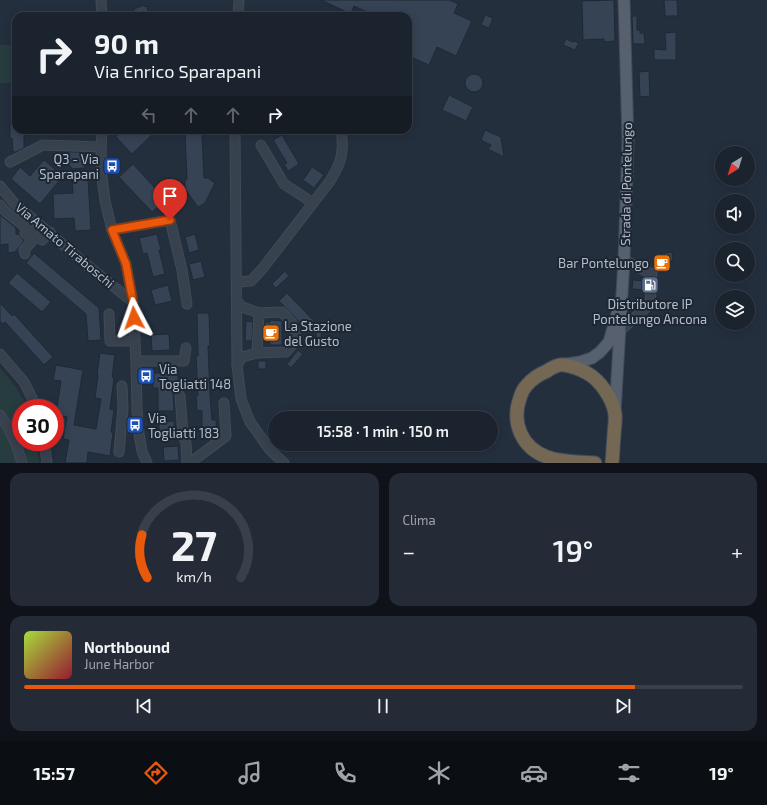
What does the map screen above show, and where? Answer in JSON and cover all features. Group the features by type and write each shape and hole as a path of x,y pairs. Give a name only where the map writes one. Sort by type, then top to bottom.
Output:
{"highway":[{"path":"595,463 548,458 528,445 521,436 516,414 521,395 527,385 545,371 562,365 580,369 597,379 611,401 615,415"},
{"name":"Strada di Pontelungo","path":"612,463 615,415"}],"main road":[{"name":"Strada di Pontelungo","path":"615,415 624,260 628,141 624,0"},
{"path":"562,365 592,358 609,342 622,298"}],"street":[{"path":"102,0 102,12"},
{"path":"238,12 239,0"},
{"path":"102,134 102,177 105,201 112,230 126,264 133,302 139,434 142,451 147,463"},
{"path":"236,134 238,365 241,399 250,422 270,450 284,463"},
{"path":"237,282 250,281 263,268 330,181 339,165 342,151 342,134"},
{"path":"10,162 43,144 101,147"},
{"path":"261,145 284,184 313,203"},
{"name":"Via Amato Tiraboschi","path":"0,186 14,203 133,302"},
{"path":"0,205 6,212 42,240 50,232"},
{"path":"112,230 170,220 182,270 187,304"},
{"path":"18,221 16,225 33,240 24,250 25,254"},
{"path":"620,330 650,304 652,274 624,260"},
{"path":"237,301 242,307 259,313 282,312 292,323 296,336 292,345 286,352 258,353 242,357 238,365"},
{"path":"258,353 259,313"},
{"path":"109,314 110,341 135,341"},
{"path":"136,362 184,361 186,348"},
{"path":"0,354 24,382 32,399"},
{"path":"119,452 123,408 122,386"},
{"path":"180,396 183,434 189,463 226,436 224,403"},
{"path":"123,408 137,410"},
{"path":"0,415 13,437 22,463"},
{"path":"45,451 47,463"}],"green space":[{"path":"0,45 12,45 12,83 0,83"},
{"path":"0,368 16,387 23,399 12,399 12,451 38,451 39,463 0,463"}],"building":[{"path":"321,0 450,0 458,4 454,13 472,21 456,56 437,47 429,65 412,58 412,12 367,12 354,6 352,12 347,12"},
{"path":"614,0 615,41 604,42 604,39 583,40 582,1"},
{"path":"664,0 677,0 678,16 665,16"},
{"path":"144,5 145,7 147,6 148,12 135,12 134,9"},
{"path":"485,15 493,18 489,28 481,25"},
{"path":"632,16 637,16 637,30 640,30 640,33 644,33 645,44 633,44"},
{"path":"676,32 676,60 654,60 654,49 666,50 665,33"},
{"path":"566,39 579,43 575,50 563,45"},
{"path":"649,71 650,96 640,97 639,72"},
{"path":"474,74 480,77 483,83 480,89 474,92 468,89 465,83 468,77"},
{"path":"449,95 473,107 466,121 442,110"},
{"path":"10,122 12,122 12,134 28,134 24,136 24,148 16,152 13,152 12,138 10,139"},
{"path":"485,130 501,137 504,157 488,149 491,145 481,140"},
{"path":"119,134 153,134 132,154 116,137"},
{"path":"185,134 202,134 204,178 208,178 215,183 205,203 198,207 185,189 185,180 187,179"},
{"path":"282,135 299,164 288,171 284,164 287,163 273,140"},
{"path":"67,152 83,152 83,155 87,155 84,159 85,168 72,169 61,159"},
{"path":"44,160 63,176 40,204 11,179 20,167 30,176"},
{"path":"133,164 166,200 152,212 119,177"},
{"path":"312,167 324,175 314,188 303,180"},
{"path":"88,179 91,230 75,231 74,218 54,219 53,194 73,193 72,180"},
{"path":"0,215 16,228 16,234 19,234 24,241 15,252 8,253 8,244 0,245"},
{"path":"157,234 165,274 153,277 147,253 143,254 139,238"},
{"path":"195,234 199,250 189,253 185,237"},
{"path":"672,252 673,261 666,261 667,272 660,273 658,254"},
{"path":"34,253 99,308 101,340 88,341 86,314 26,263"},
{"path":"201,261 205,277 193,280 189,264"},
{"path":"285,271 289,276 276,288 272,284"},
{"path":"17,273 51,302 42,312 8,283"},
{"path":"633,280 646,281 645,290 632,289"},
{"path":"168,285 172,301 155,305 151,290"},
{"path":"287,293 314,321 306,329 279,301"},
{"path":"0,303 12,316 14,314 53,357 44,365 5,322 3,324 0,321"},
{"path":"197,313 209,313 210,346 208,346 210,395 212,420 216,420 217,434 202,435 202,411 197,410"},
{"path":"270,320 282,321 282,345 270,345 270,342 264,342 265,322 270,322"},
{"path":"246,321 253,322 252,341 245,341"},
{"path":"317,327 322,327 321,338 316,337"},
{"path":"169,334 170,350 152,351 151,335"},
{"path":"298,350 303,354 291,368 287,364"},
{"path":"100,353 115,355 110,409 114,410 110,456 88,452 87,463 65,463 69,440 64,439 67,417 64,416 64,399 58,399 61,381 53,380 56,365 83,370 74,425 96,429 101,399 95,398"},
{"path":"258,361 266,361 266,369 258,369"},
{"path":"153,373 178,373 178,387 173,387 174,411 158,411 158,388 153,388"},
{"path":"174,421 175,435 159,436 159,422"},
{"path":"178,446 179,460 164,461 163,447"}],"place":[{"name":"Q3 - Via Sparapani","path":"112,166"},
{"name":"Bar Pontelungo","path":"662,263"},
{"name":"Distributore IP Pontelungo Ancona","path":"650,285"},
{"name":"La Stazione del Gusto","path":"271,333"},
{"name":"Via Togliatti 148","path":"146,376"},
{"name":"Via Togliatti 183","path":"135,425"}],"route":[{"path":"134,318 133,302 126,264 112,230 170,220"}]}
